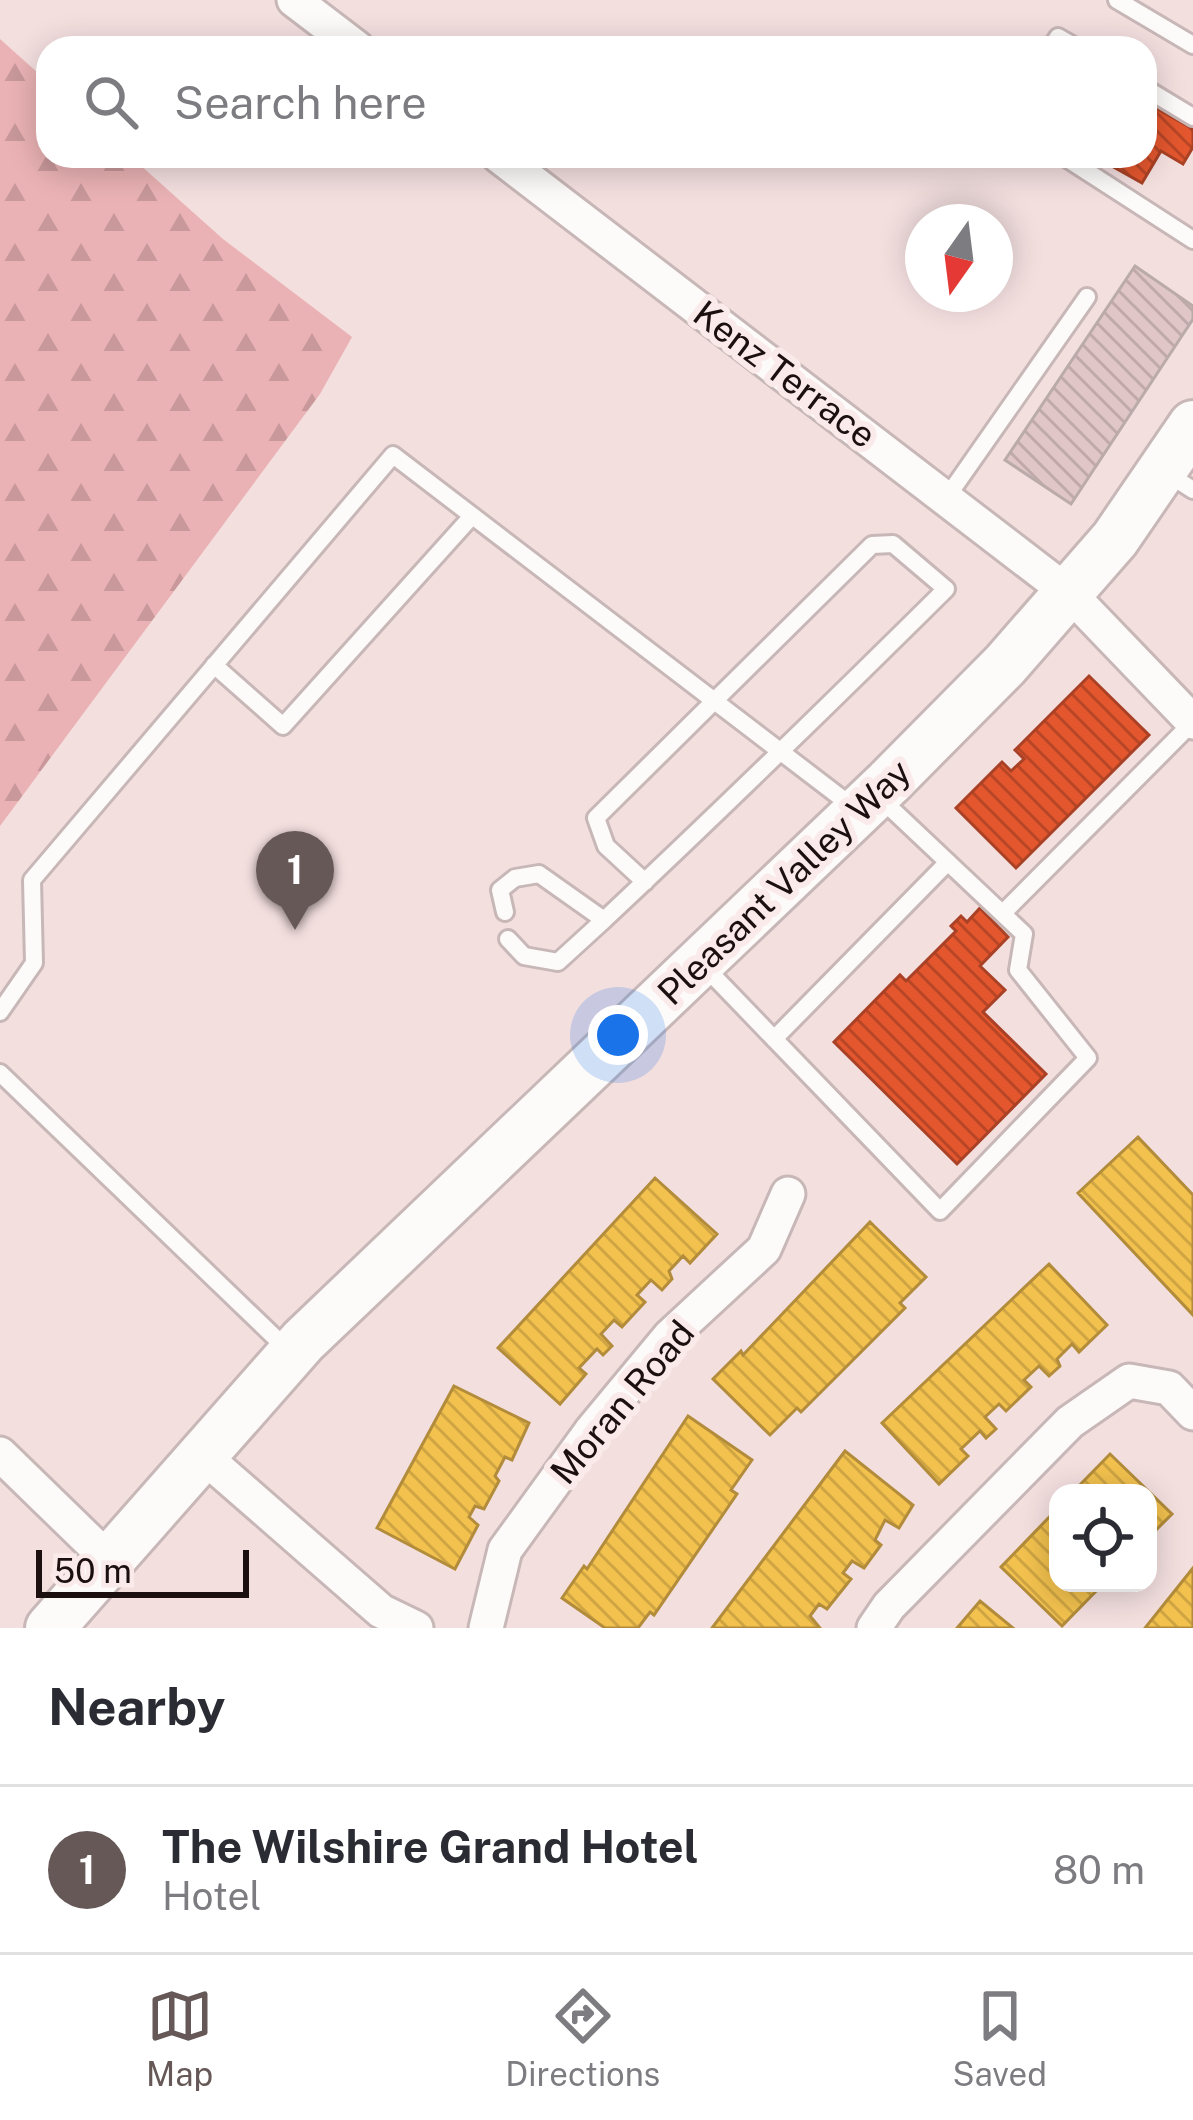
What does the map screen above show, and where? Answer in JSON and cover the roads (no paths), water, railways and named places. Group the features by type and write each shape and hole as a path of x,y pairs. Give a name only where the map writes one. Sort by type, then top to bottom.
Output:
{"main road":[{"name":"Pleasant Valley Way","path":"50,1628 291,1354 867,802 1070,594 1115,539 1178,480 1193,425"}],"street":[{"path":"294,0 341,36"},
{"name":"Kenz Terrace","path":"515,168 1070,594 1193,722"},
{"name":"Moran Road","path":"486,1628 505,1550 592,1430 670,1336 764,1249 788,1194"},
{"path":"874,1628 1070,1422 1130,1381 1169,1388 1193,1413"},
{"path":"0,1454 109,1560"},
{"path":"201,1454 381,1611 416,1628"}],"lane":[{"path":"1117,0 1193,45"},
{"path":"1157,95 1193,117"},
{"path":"1082,168 1193,240"},
{"path":"947,497 1087,297"},
{"path":"0,1012 34,963 32,880 393,455 781,752 867,802 948,862 1024,934 1018,970 1088,1058 940,1211 700,962"},
{"path":"214,665 284,726 472,516"},
{"path":"508,939 524,956 558,962 645,882 781,752 946,589 893,544 872,545 596,818 606,846 645,882"},
{"path":"1003,913 1193,722"},
{"path":"774,1039 948,862"},
{"path":"505,911 500,890 515,878 539,874 604,920"},
{"path":"0,1073 291,1354"}],"place":[{"name":"The Wilshire Grand Hotel","path":"295,930"}]}
